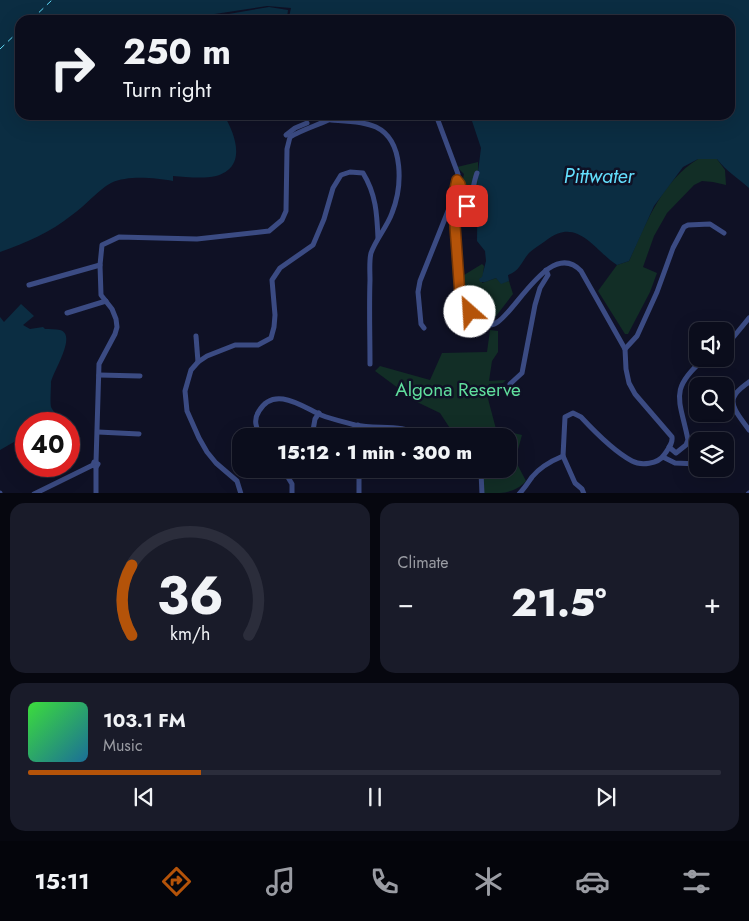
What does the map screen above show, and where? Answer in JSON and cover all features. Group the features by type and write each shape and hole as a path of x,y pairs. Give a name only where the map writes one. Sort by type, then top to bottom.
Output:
{"street":[{"path":"96,493 95,465 98,432 99,364 115,334 117,326 116,319 101,295 100,265 102,245 119,237 198,239 269,231 282,220 286,210 287,149 290,137 301,130 331,120 356,122 376,127 390,138 398,161 399,190 393,212 371,254 369,304 370,364"},
{"path":"424,328 421,324 418,292 420,281 453,198 458,174 438,120"},
{"path":"286,135 300,124 307,123"},
{"path":"241,493 237,481 216,463 207,452 186,411 185,391 191,370 198,362 208,356 235,345 258,345 270,338 274,327 275,314 272,280 280,268 313,245 324,219 333,188 341,176 350,172 363,173 371,186 377,208 378,238"},
{"path":"457,180 467,206 477,173"},
{"path":"453,198 460,295 474,318 485,324 498,322 546,270 562,261 574,264 580,271 625,349 629,383 635,394 669,433 672,442 663,457 655,462 639,464 632,462 608,443 581,417 573,413 565,417 563,456 575,483 584,493"},
{"path":"625,349 637,336 657,292 673,248 684,228 688,225 710,224 724,233"},
{"path":"29,285 100,265"},
{"path":"510,384 522,373 537,296 548,275 546,270"},
{"path":"67,313 106,301"},
{"path":"734,336 749,318"},
{"path":"196,336 198,362"},
{"path":"670,448 676,453 686,446 688,440 679,398 679,388 684,378 696,367"},
{"path":"100,375 140,376"},
{"path":"749,382 734,395 733,402 749,430"},
{"path":"257,428 258,412 263,405 271,401 289,399 302,404 318,414 358,425 401,428"},
{"path":"313,428 318,414"},
{"path":"98,432 138,434"},
{"path":"520,493 539,470 551,460 563,456"},
{"path":"663,457 675,464 689,464"},
{"path":"36,493 95,465"},
{"path":"288,478 292,484 292,493"},
{"path":"359,478 359,493"},
{"path":"481,478 482,493"}],"green space":[{"path":"698,159 717,159 725,170 726,185 702,181 694,185 667,213 654,236 643,267 657,273 650,292 628,334 625,334 598,291 617,265 629,261 656,204 674,179"},
{"path":"478,162 478,210 458,209 464,174 457,167"},
{"path":"482,264 484,266 482,283 496,278 501,283 509,281 513,294 493,320 483,318 464,295 464,275"},
{"name":"Algona Reserve","path":"490,330 498,331 498,352 492,361 489,381 506,380 503,383 489,384 487,395 496,428 450,428 440,413 417,402 375,371 380,366 430,380 442,353 487,352"},
{"name":"Algona Reserve","path":"517,434 522,435 517,453"},
{"name":"Algona Reserve","path":"517,464 526,481 512,491 482,493 481,481 484,478 517,478"}],"water":[{"name":"Pittwater","path":"0,0 749,0 749,188 728,171 717,159 698,159 683,167 654,206 629,261 617,265 586,238 568,232 559,233 531,251 518,269 508,275 509,281 501,284 496,278 485,282 480,282 479,279 482,277 486,261 485,251 477,241 478,172 481,148 472,120 735,120 735,15 15,15 15,120 226,120 235,140 236,149 232,165 226,172 216,176 200,178 173,176 173,181 133,178 111,183 56,227 29,241 0,252"},
{"path":"21,304 34,316 23,325 30,329 43,327 45,329 60,330 65,333 66,339 63,355 51,383 51,407 54,412 15,412 15,441 0,450 0,317 4,322"}],"pier":[{"path":"267,6 291,8 289,15 287,15 288,10 269,7 223,15 208,15"}],"ferry route":[{"path":"36,15 52,0"},
{"path":"0,49 15,35"}],"route":[{"path":"467,206 457,180 453,198 460,295 470,312"}]}
